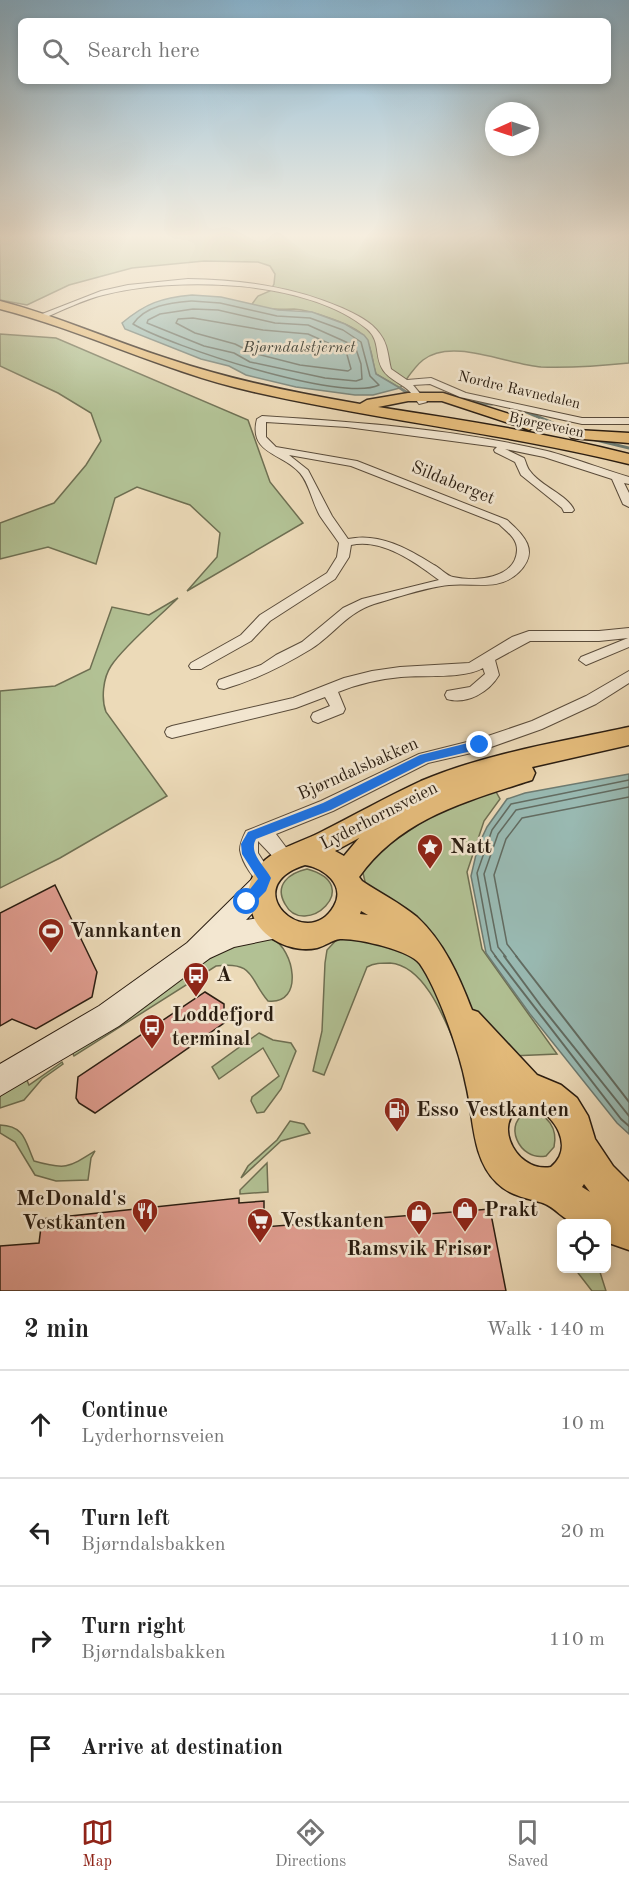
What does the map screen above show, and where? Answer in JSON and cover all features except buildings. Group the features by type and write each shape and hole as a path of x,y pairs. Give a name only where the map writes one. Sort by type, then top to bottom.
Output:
{"main road":[{"path":"0,305 41,316 178,370 246,391 540,444 629,465"},
{"path":"146,356 250,387 393,416 451,423 567,444 629,459"},
{"name":"Bjørgeveien","path":"349,406 444,397 513,421 554,431 629,438"},
{"name":"Bjørgeveien","path":"393,416 420,400 465,404"},
{"path":"448,402 437,404 432,411 437,417 451,423"},
{"name":"Lyderhornsveien","path":"295,856 430,788 492,767 629,736"},
{"name":"Lyderhornsveien","path":"348,881 370,843 390,828 442,801 503,779 629,750"},
{"path":"197,952 263,882 276,863 295,856 315,854 333,861 348,881 403,924 426,951 448,987 483,1084 496,1153 513,1175 524,1182 548,1186 610,1225 629,1232"},
{"path":"263,882 261,897 263,908 278,927 286,932 306,936 334,926 347,911 348,881"},
{"path":"334,926 368,927 405,939 426,951"},
{"path":"0,1081 109,1016 197,952 231,935 278,927"},
{"path":"459,1013 527,1089 548,1095 562,1106 573,1121 579,1145 573,1171 562,1181 548,1186"},
{"path":"491,1127 498,1104 506,1096 527,1089"},
{"path":"579,1145 601,1178 629,1207"}],"street":[{"path":"41,316 98,294"},
{"path":"297,294 324,303 369,327 381,342 387,370 405,383 420,400"},
{"name":"Nordre Ravnedalen","path":"405,383 431,381 452,392 576,420 629,421"},
{"path":"196,666 246,638 265,618 331,576 343,557 345,543 327,517 302,468 268,446 260,436 259,426 262,419 347,424 491,443 546,454 629,481"},
{"path":"491,443 520,460 525,473 567,506 568,510"},
{"name":"Sildaberget","path":"224,684 266,669 280,658 308,645 334,621 367,602 449,581 489,582 503,578 520,561 524,548 520,538 503,522 353,463 268,446"},
{"path":"616,477 629,504"},
{"path":"345,543 368,540 378,542 414,557 449,581"},
{"path":"172,732 296,703 329,692 349,682 372,676 472,668 517,640 529,636 599,636 629,633"},
{"path":"586,660 629,642"},
{"path":"452,695 474,692 485,685 492,675 488,660"},
{"name":"Bjørndalsbakken","path":"263,882 248,854 248,844 252,836 327,806 424,758 480,745 537,725 591,700 629,676"},
{"path":"318,717 338,709 335,698 329,692"},
{"path":"268,829 267,838 295,856"}],"green space":[{"path":"0,294 50,294 27,305 0,300"},
{"path":"629,294 629,363 541,367 481,354 449,351 423,360 400,388 376,374 368,343 362,334 333,319 311,312 294,309 267,309 252,304 258,296"},
{"path":"0,334 56,338 248,420 270,482 303,523 187,591 217,557 220,533 190,505 137,487 115,498 96,564 48,547 0,559 0,523 54,503 86,465 101,441 91,413 58,393 0,366"},
{"path":"178,598 117,658 106,676 103,695 106,712 167,796 60,858 0,888 0,691 55,686 90,669 112,607 149,615"},
{"path":"495,790 500,799 484,821 467,872 482,949 557,1054 511,1056 485,1031 366,886 363,873 370,857 436,813"},
{"path":"307,869 324,877 332,886 331,897 326,906 316,913 305,916 294,913 285,904 281,891 289,877"},
{"path":"341,935 385,939 417,960 433,982 463,1062 444,1018 427,988 404,967 381,963 367,967 324,1075 313,1071 322,1031 327,950"},
{"path":"258,937 270,938 280,944 290,964 291,986 280,1000 268,1001 245,969 229,965 216,966 74,1056 71,1050 230,945"},
{"path":"259,1033 273,1040 291,1043 296,1051 281,1089 264,1112 257,1113 251,1101 252,1097 279,1076 263,1048 219,1079 212,1067"},
{"path":"62,1062 63,1064 42,1079 24,1100 0,1108 0,1091 26,1078 29,1085"},
{"path":"529,1112 541,1115 553,1128 554,1147 546,1156 528,1153 517,1140 516,1124"},
{"path":"290,1121 304,1124 310,1133 281,1141 241,1178 248,1166 277,1140"},
{"path":"0,1125 15,1128 26,1141 34,1161 44,1164 66,1166 95,1151 91,1158 88,1180 56,1181 35,1175 15,1142 0,1133"},
{"path":"267,1163 268,1192 240,1194 240,1190"},
{"path":"578,1273 600,1273 606,1291 592,1291"}],"water":[{"name":"Bjørndalstjernet","path":"192,295 221,297 278,310 312,312 345,324 364,335 368,340 376,374 400,388 373,395 355,395 296,387 246,375 229,366 201,359 125,329 122,323 154,303"},
{"path":"629,774 629,1134 617,1123 530,1014 486,953 471,876 478,846 487,827 507,799 525,793"}],"waterway":[{"path":"400,388 412,396"},
{"path":"469,402 492,404"},
{"path":"522,410 576,433"},
{"path":"588,438 629,448"}],"place":[{"name":"Natt","path":"430,870"},
{"name":"Vannkanten","path":"51,954"},
{"name":"A","path":"196,998"},
{"name":"Loddefjord terminal","path":"152,1050"},
{"name":"Esso Vestkanten","path":"397,1133"},
{"name":"Prakt","path":"465,1233"},
{"name":"McDonald's Vestkanten","path":"145,1234"},
{"name":"Ramsvik Frisør","path":"419,1236"},
{"name":"Vestkanten","path":"260,1244"}],"route":[{"path":"247,902 262,886 265,878 248,854 248,844 252,836 327,806 424,758 480,745"}]}
